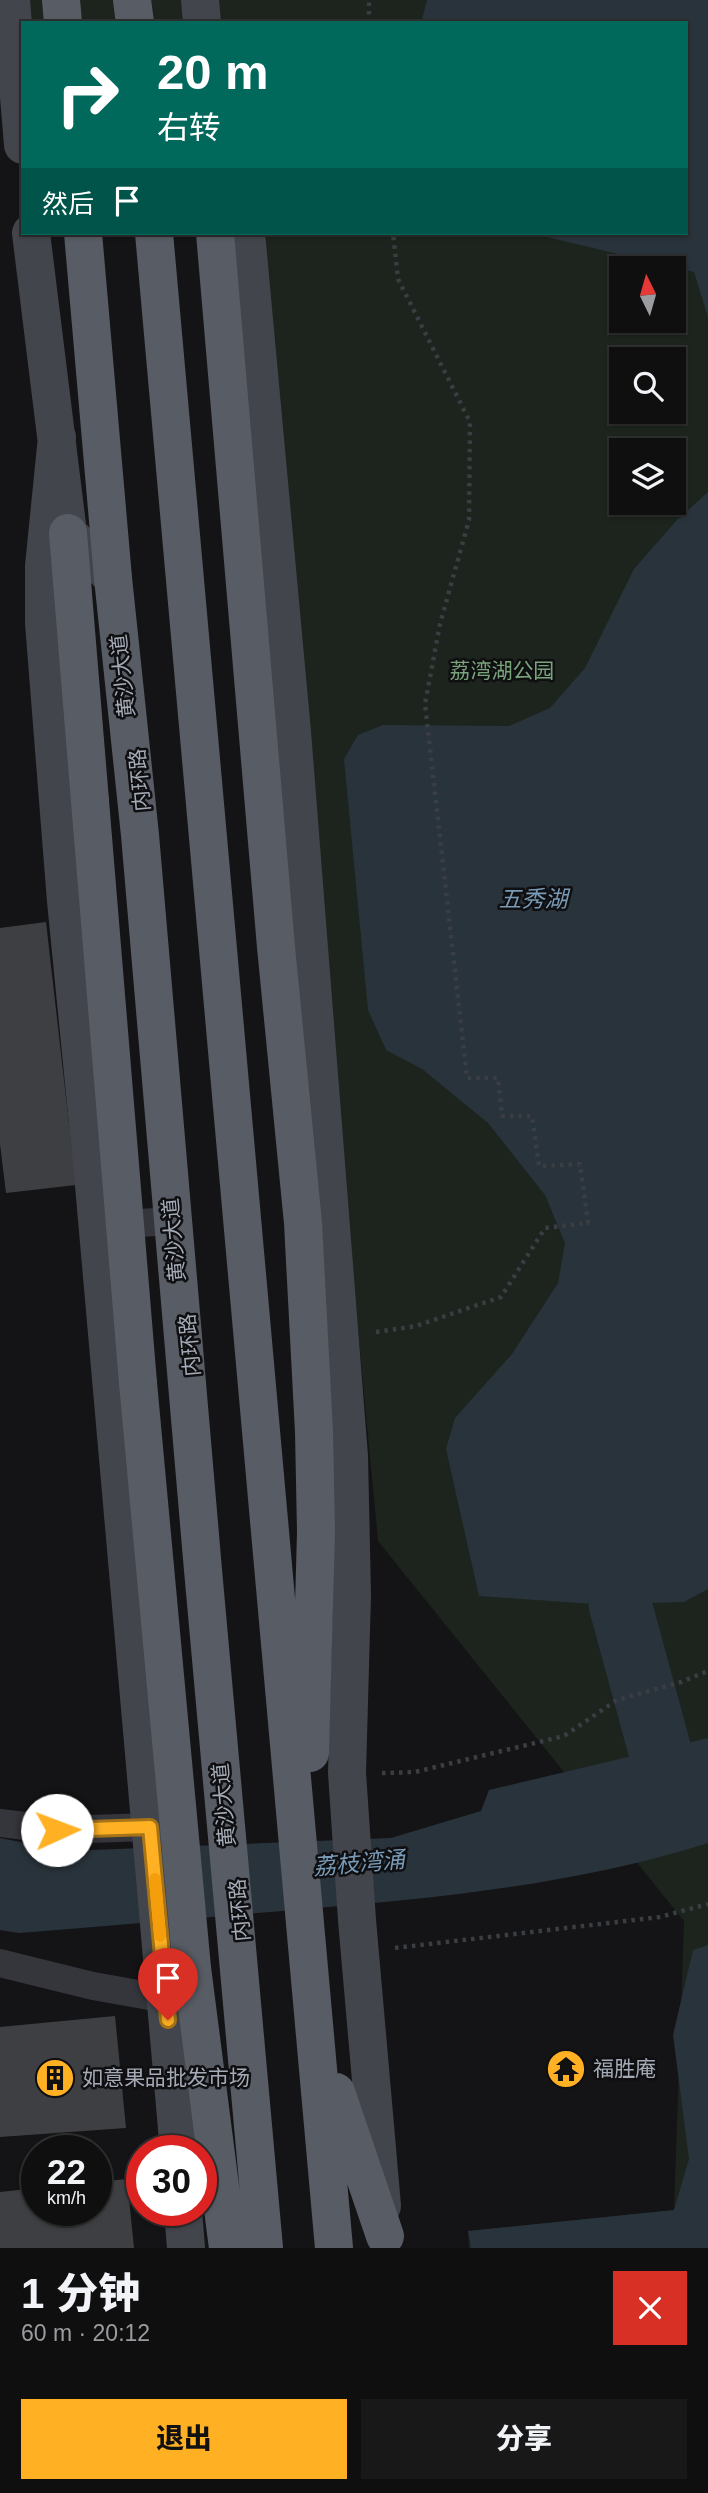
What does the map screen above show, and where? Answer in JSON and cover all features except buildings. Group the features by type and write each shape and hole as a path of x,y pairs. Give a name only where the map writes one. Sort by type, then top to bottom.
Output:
{"highway":[{"path":"61,0 63,21"},
{"path":"68,0 69,21"},
{"path":"132,0 137,21"},
{"path":"138,0 138,21"},
{"name":"黄沙大道","path":"85,235 113,578 140,835 264,2248"},
{"name":"内环路","path":"85,235 150,892 270,2248"},
{"path":"154,235 337,2248"},
{"path":"161,235 303,1832 307,1914 337,2248"},
{"path":"215,235 275,934 303,1223 314,1432 316,1580 307,1914"},
{"path":"68,533 137,1370 177,1806 201,2045 228,2248"},
{"path":"321,2048 385,2242"}],"main road":[{"path":"11,0 9,74 21,135"},
{"path":"200,0 202,21"},
{"path":"30,235 68,533 113,578"},
{"path":"246,235 292,732 349,1457 352,1595 348,1787 358,1936 385,2242"},
{"path":"57,437 44,566 44,623 66,901 177,2135"},
{"path":"184,2226 186,2248"}],"street":[{"path":"97,1226 173,1221"},
{"path":"0,1823 57,1830 151,1831"},
{"path":"0,1963 93,1986 165,1991"}],"path":[{"path":"369,0 369,21"},
{"path":"366,1334 415,1326 501,1297 544,1228 588,1223 580,1164 539,1166 532,1115 502,1116 498,1078 467,1078 425,704 440,624 469,520 470,422 398,279 393,235"},
{"path":"348,1787 564,1736 617,1700 681,1682 708,1671"},
{"path":"358,1936 660,1917 708,1904"}],"green space":[{"name":"荔湾湖公园","path":"0,0 708,0 708,2248 469,2248 468,2231 674,2210 684,1921 378,1541 254,235 688,235 688,21 21,21"}],"water":[{"path":"427,0 708,0 708,317 694,272 686,270 686,256 627,256 538,235 688,235 688,21 422,21"},
{"name":"五秀湖","path":"708,492 708,1589 684,1602 620,1604 479,1596 446,1449 455,1418 512,1354 558,1283 565,1243 545,1195 488,1123 422,1069 386,1050 368,1010 344,759 358,735 383,725 509,726 550,708 585,668 634,569"},
{"name":"荔枝湾涌","path":"708,1738 708,1843 659,1857 559,1879 407,1900 19,1933 0,1930 0,1838 66,1851 391,1838 481,1811 489,1790"},
{"path":"708,1945 708,2248 471,2248 468,2231 674,2210 689,2159 673,2035 693,1950"}],"waterway":[{"path":"620,1604 669,1784"}],"slow traffic":[{"path":"155,1879 160,1936"}],"place":[{"name":"福胜庵","path":"566,2069"},
{"name":"如意果品批发市场","path":"55,2078"}],"route":[{"path":"57,1830 150,1827 168,2020"}]}
